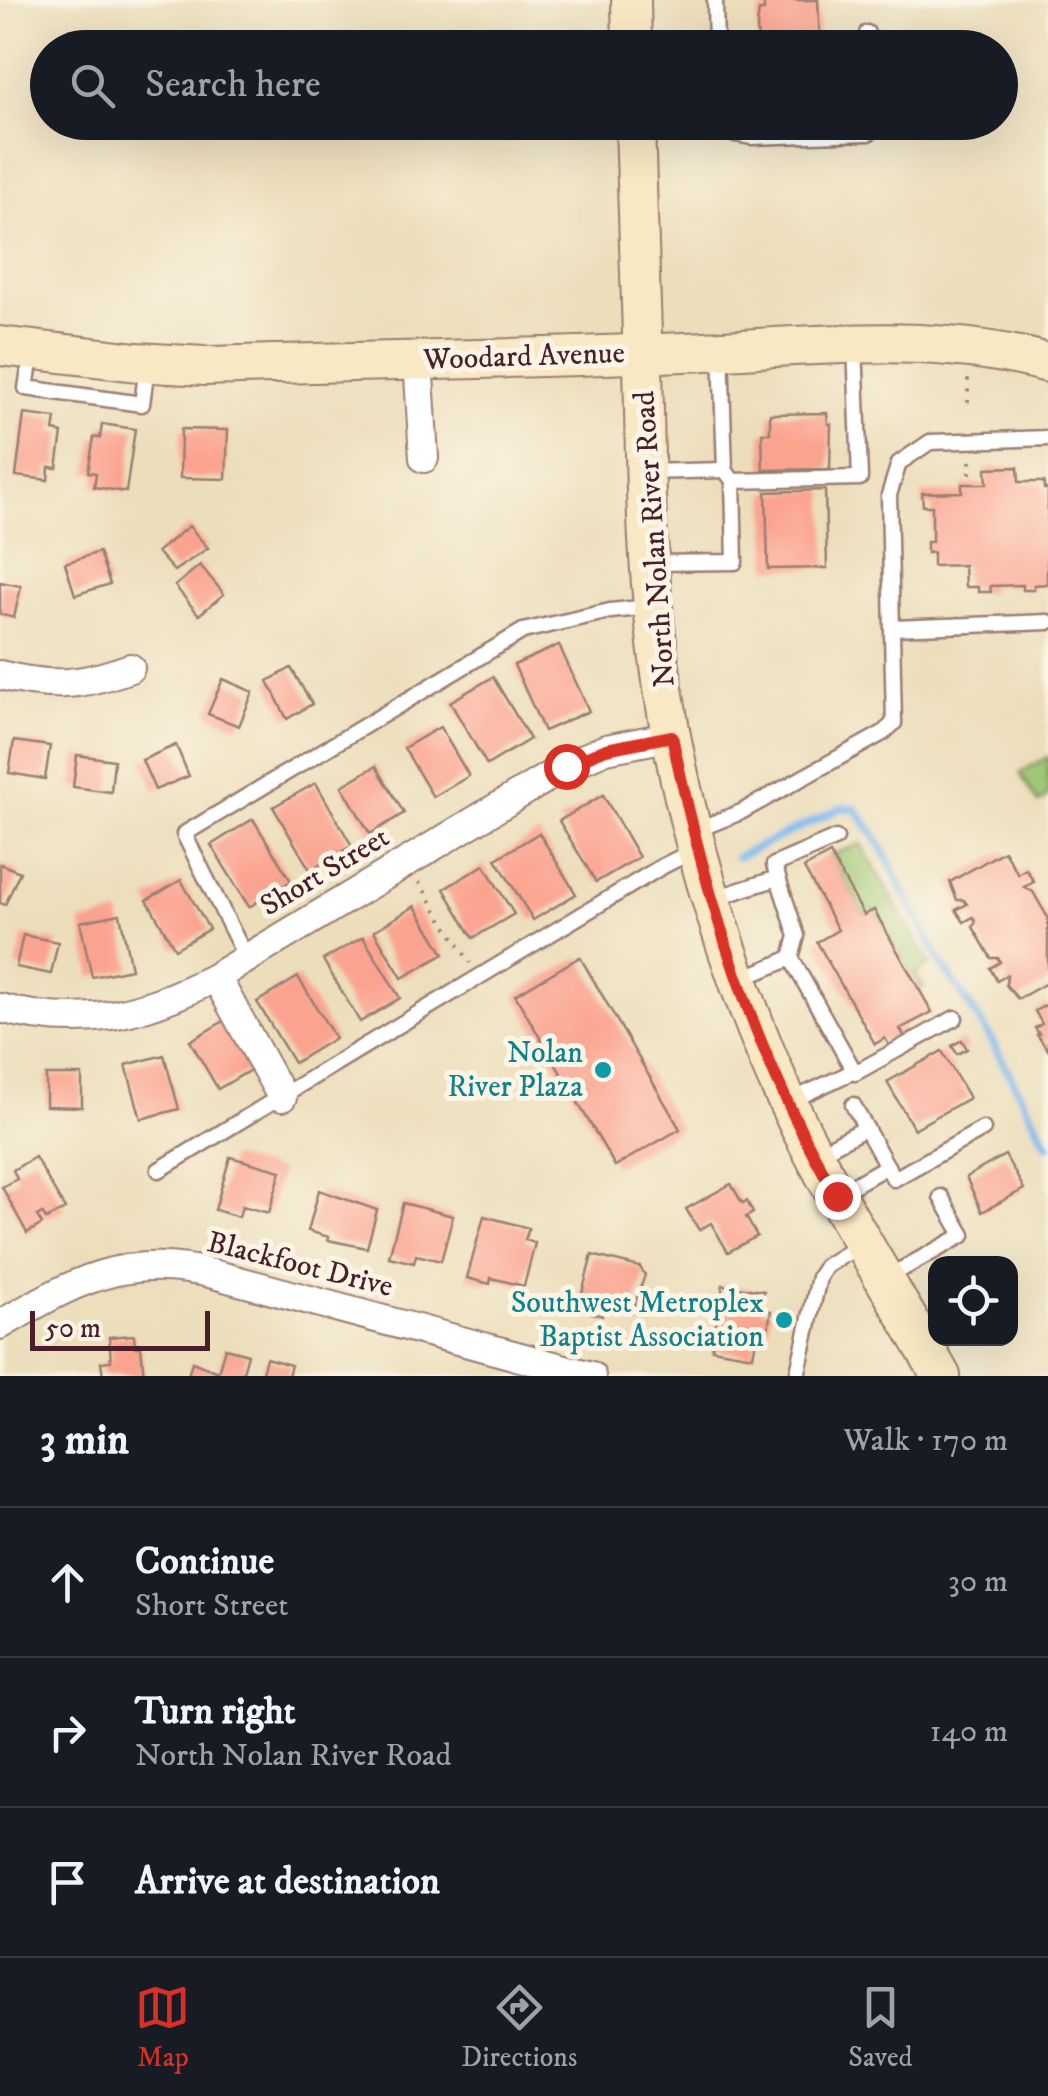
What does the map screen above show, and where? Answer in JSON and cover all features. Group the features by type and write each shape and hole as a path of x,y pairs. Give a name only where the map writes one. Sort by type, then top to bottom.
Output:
{"main road":[{"path":"631,0 632,30"},
{"name":"North Nolan River Road","path":"635,140 653,607 672,736 695,840 739,980 788,1102 837,1196 941,1376"},
{"name":"Woodard Avenue","path":"16,348 205,366 642,354 855,343 921,344 1048,363"}],"street":[{"path":"418,360 424,458"},
{"path":"0,676 59,686 92,682 130,668"},
{"name":"Short Street","path":"0,1008 42,1017 97,1019 174,998 216,977 566,766 606,749 672,736"},
{"path":"216,977 282,1097"},
{"name":"Blackfoot Drive","path":"0,1325 66,1286 101,1273 161,1266 213,1274 591,1376"}],"lane":[{"path":"714,0 715,30"},
{"path":"645,472 860,478 855,343"},
{"path":"650,564 735,562 721,350"},
{"path":"159,1170 480,978 741,812 891,728 896,718 889,495 899,463 930,442 1048,438"},
{"path":"246,958 184,834 523,631 610,611 653,607"},
{"path":"893,628 1048,622"},
{"path":"836,838 774,865 798,936 791,958 854,1073 955,1018"},
{"path":"712,899 778,878"},
{"path":"739,980 791,958"},
{"path":"788,1102 854,1070"},
{"path":"853,1105 894,1179 983,1130"},
{"path":"815,1155 866,1128"},
{"path":"837,1196 887,1166"},
{"path":"885,1278 962,1235 941,1197"},
{"path":"797,1376 820,1277 826,1266 865,1242"}],"path":[{"path":"968,379 968,406"},
{"path":"406,860 480,978"}],"green space":[{"path":"1048,757 1048,797 1038,803 1020,773"},
{"path":"861,844 930,964 915,974 924,987 919,990 874,910 864,915 831,855"}],"building":[{"path":"764,0 818,0 819,30 757,30 759,11 764,11"},
{"path":"827,413 831,424 830,469 763,470 762,433 770,433 770,414"},
{"path":"24,414 56,418 54,431 62,433 57,468 49,467 48,480 16,476"},
{"path":"102,424 135,429 126,492 94,487 96,473 88,472 94,437 100,438"},
{"path":"181,429 228,430 226,479 180,478"},
{"path":"1018,467 1019,482 1044,482 1044,489 1048,489 1047,584 1034,585 1034,590 1023,590 1023,585 990,586 991,592 978,592 978,587 965,587 964,565 933,566 933,552 927,553 927,542 932,542 932,506 923,506 922,493 962,492 962,484 987,484 986,468"},
{"path":"825,490 827,568 768,569 766,492"},
{"path":"189,526 208,548 174,571 157,552"},
{"path":"99,552 110,584 75,595 65,563"},
{"path":"200,565 224,594 199,615 175,586"},
{"path":"0,582 21,586 14,618 0,614"},
{"path":"559,645 589,711 544,731 514,665"},
{"path":"291,668 312,704 287,719 268,681"},
{"path":"493,677 530,739 487,765 450,702"},
{"path":"223,679 253,692 239,726 208,714"},
{"path":"440,727 469,776 433,797 404,748"},
{"path":"14,741 50,746 45,779 9,773"},
{"path":"176,745 189,776 155,790 142,760"},
{"path":"77,755 114,760 111,792 73,787"},
{"path":"376,766 404,813 370,834 342,786"},
{"path":"316,783 352,846 310,870 273,807"},
{"path":"603,795 639,857 596,882 559,821"},
{"path":"253,819 291,881 249,907 211,845"},
{"path":"539,833 576,894 533,920 496,859"},
{"path":"1004,851 1018,874 1026,869 1034,882 1024,887 1033,892 1048,918 1048,982 1018,999 1006,985 1007,975 997,981 990,968 1000,962 991,958 973,927 973,917 964,922 956,910 967,904 957,900 950,882"},
{"path":"830,854 864,915 874,910 932,1012 900,1029 908,1042 892,1051 885,1038 875,1044 817,942 838,930 804,868"},
{"path":"0,864 20,872 5,905 0,903"},
{"path":"484,865 514,914 473,938 444,889"},
{"path":"181,880 209,929 175,949 147,900"},
{"path":"415,906 444,954 402,978 374,931"},
{"path":"120,914 131,969 92,977 80,922"},
{"path":"23,935 58,942 51,974 16,967"},
{"path":"363,937 400,998 360,1022 323,960"},
{"name":"Nolan River Plaza","path":"580,957 680,1129 615,1166 515,995"},
{"path":"298,977 335,1038 294,1063 257,1002"},
{"path":"1048,1004 1048,1050 1037,1035 1035,1028 1042,1024 1035,1011"},
{"path":"224,1021 252,1069 218,1089 190,1041"},
{"path":"962,1040 967,1049 957,1054 952,1046"},
{"path":"942,1051 969,1098 914,1129 887,1082"},
{"path":"164,1055 179,1109 141,1119 126,1065"},
{"path":"46,1075 82,1075 82,1107 46,1106"},
{"path":"1005,1155 1024,1189 982,1212 966,1177"},
{"path":"35,1157 65,1209 46,1219 42,1213 37,1216 42,1224 27,1233 2,1187 17,1179 13,1170"},
{"path":"230,1157 281,1171 269,1213 242,1206 239,1217 215,1210"},
{"path":"731,1184 753,1213 746,1217 757,1236 728,1252 711,1223 699,1230 686,1209"},
{"path":"319,1190 377,1210 367,1248 328,1240 329,1237 308,1231"},
{"path":"403,1203 453,1216 441,1261 416,1255 414,1263 389,1257"},
{"path":"484,1216 529,1228 525,1240 535,1243 524,1286 491,1278 490,1284 467,1278"},
{"path":"592,1255 640,1267 645,1275 632,1312 605,1305 602,1316 578,1309"},
{"name":"Southwest Metroplex Baptist Association","path":"723,1285 764,1291 761,1309 771,1311 766,1341 756,1339 753,1356 712,1349"},
{"path":"134,1335 135,1347 141,1347 144,1376 103,1376 101,1362 111,1361 109,1337"},
{"path":"225,1348 248,1354 242,1376 188,1376 192,1362 218,1372"},
{"path":"266,1358 291,1365 288,1376 261,1376"}],"waterway":[{"path":"737,857 841,808 856,809 880,844 939,960 987,1032 1048,1146"}],"place":[{"name":"Nolan River Plaza","path":"603,1070"},
{"name":"Southwest Metroplex Baptist Association","path":"784,1320"}],"route":[{"path":"566,766 606,749 672,736 698,849 728,952 768,1059 837,1196"}]}
